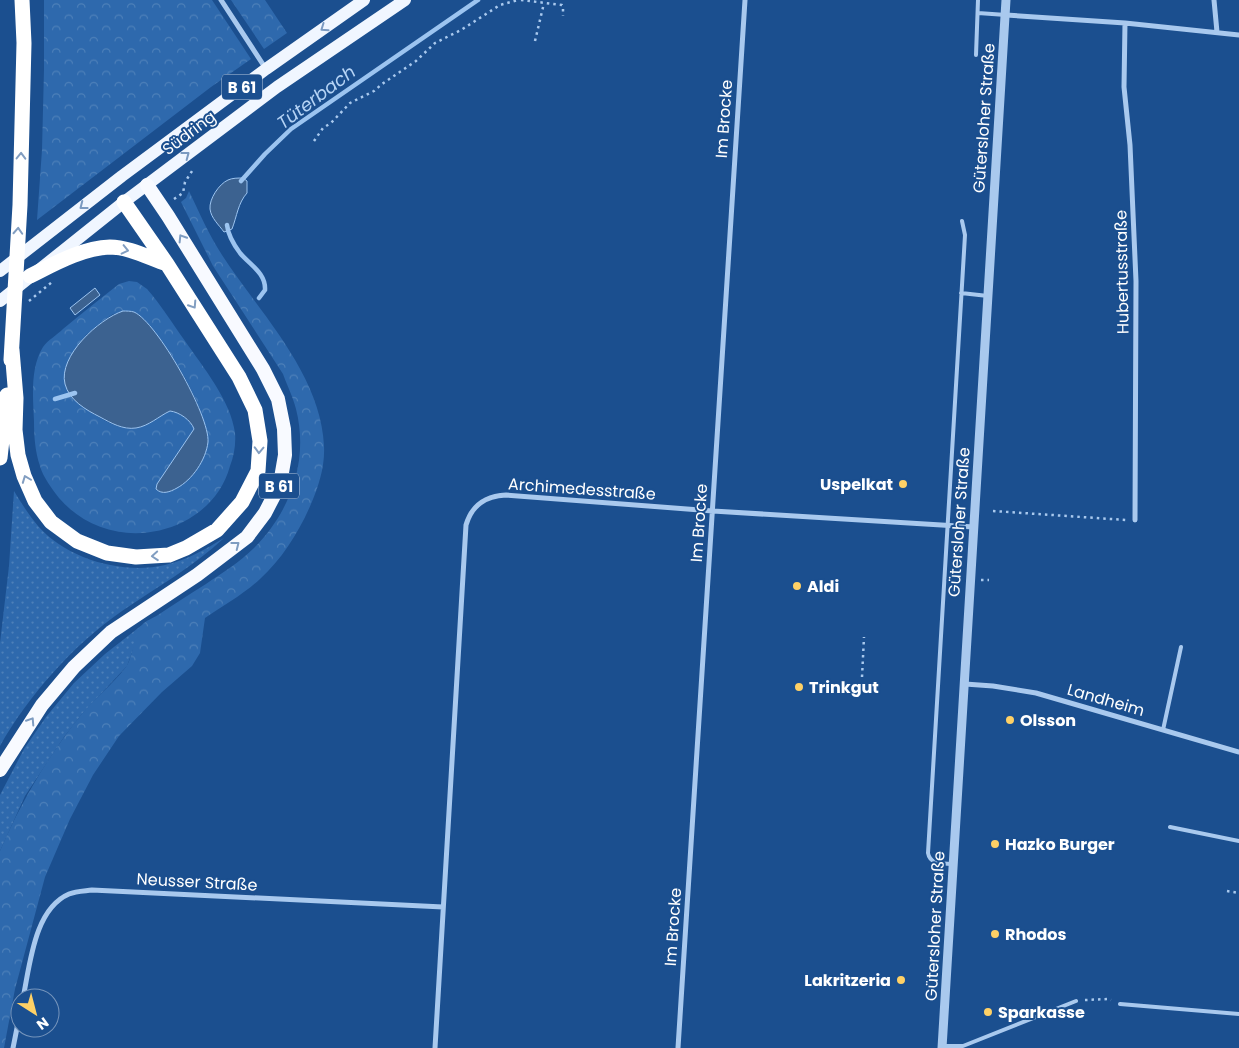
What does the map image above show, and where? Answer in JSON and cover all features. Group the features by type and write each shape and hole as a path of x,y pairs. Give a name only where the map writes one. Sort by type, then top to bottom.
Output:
{"highway":[{"path":"0,458 12,350 20,205 24,43 22,0"},
{"name":"B 61","path":"0,770 42,705 74,667 111,632 197,575 247,537 265,513 280,484 285,455 284,429 278,399 263,368 147,185"},
{"path":"12,350 16,398 15,430 18,455 24,476 35,502 51,522 76,541 107,553 136,557 169,555 186,548 217,530 242,502 258,471 260,441 255,410 240,377 167,264 124,202"},
{"path":"30,276 74,255 110,247 130,251 167,264"}],"main road":[{"name":"Südring","path":"0,271 122,176 266,69 364,0"},
{"name":"Südring","path":"0,301 124,202 277,87 404,0"},
{"path":"124,202 122,176 147,185"}],"street":[{"path":"221,0 266,69"},
{"name":"Im Brocke","path":"678,1048 745,0"},
{"name":"Gütersloher Straße","path":"942,1047 1006,0"},
{"path":"1214,0 1217,32"},
{"path":"1006,15 1125,23 1239,35"},
{"name":"Hubertusstraße","path":"1125,23 1124,87 1130,145 1136,281 1135,520"},
{"name":"Archimedesstraße","path":"435,1048 466,525 471,512 484,499 506,495 713,511 974,527"},
{"name":"Landheim","path":"965,684 993,686 1036,693 1239,752"},
{"name":"Neusser Straße","path":"25,988 40,927 48,910 70,893 92,890 443,907"}],"lane":[{"path":"976,56 978,0"},
{"path":"978,13 1006,15"},
{"path":"953,864 932,861 928,858 928,853 965,235 962,221"},
{"path":"961,294 988,296"},
{"path":"1162,730 1180,647"},
{"path":"1170,827 1239,841"},
{"name":"Gütersloher Straße","path":"942,1047 962,1046 1076,1001"},
{"path":"1120,1004 1239,1014"}],"path":[{"path":"314,141 323,128 331,123 350,103 374,91 416,61 435,44 500,5 519,0 562,5 563,16"},
{"path":"535,41 544,3"},
{"path":"183,192 184,182 197,164"},
{"path":"26,304 57,279"},
{"path":"993,511 1135,520"},
{"path":"862,678 864,637"},
{"path":"1227,891 1239,893"},
{"path":"1076,1001 1108,999 1120,1004"}],"green space":[{"path":"44,0 212,0 251,59 211,87 37,220 42,150"},
{"path":"231,0 265,0 287,33 264,49"},
{"path":"189,191 217,247 270,321 300,369 312,394 320,419 324,446 324,461 321,475 306,514 283,554 254,584 205,618 200,653 192,666 162,692 119,736 93,775 70,819 45,877 15,988 10,988 10,1016 4,1048 0,1048 0,851 17,815 46,763 69,731 86,709 126,667 142,625 225,571 254,548 278,518 294,484 298,466 300,447 296,409 283,374 213,266 181,202 186,198"},
{"path":"129,281 137,282 147,289 157,301 215,385 228,409 235,433 234,454 227,475 213,499 199,512 183,522 150,532 133,533 101,527 85,520 71,510 45,479 38,460 35,444 33,383 36,364 43,347 119,284","holes":["133,311 163,343 182,373 197,402 207,439 205,453 195,469 176,487 164,492 156,489 157,484 194,429 187,420 177,413 170,411 138,428 123,428 107,422 79,404 76,350 86,335 113,314"]},
{"path":"14,491 38,526 50,538 80,555 114,566 149,568 173,563 189,557 224,538 187,568 122,611 87,639 38,690 11,727 0,746 0,643 9,566"},
{"path":"142,625 127,666 82,714 64,737 25,796 0,851 0,795 24,749 46,717 74,683 105,654"}],"shaded area":[{"path":"243,178 247,181 247,193 240,205 232,229 224,232 212,215 210,209 211,201 215,192 225,182 231,179"},
{"path":"95,288 100,295 75,315 70,308"},
{"path":"123,311 134,312 144,319 156,333 192,392 206,429 207,449 197,469 188,480 169,492 158,491 156,489 157,484 194,429 187,420 177,413 170,411 141,427 122,427 84,408 70,395 65,384 64,373 68,362 82,340 103,322"}],"waterway":[{"name":"Tüterbach","path":"241,181 291,129 478,0"},
{"name":"Tüterbach","path":"227,225 230,236 238,250 263,279 265,290 259,298"},
{"name":"Tüterbach","path":"55,399 75,393"}],"place":[{"name":"Uspelkat","path":"903,484"},
{"name":"Aldi","path":"797,586"},
{"name":"Trinkgut","path":"799,687"},
{"name":"Olsson","path":"1010,720"},
{"name":"Hazko Burger","path":"995,844"},
{"name":"Rhodos","path":"995,934"},
{"name":"Lakritzeria","path":"901,980"},
{"name":"Sparkasse","path":"988,1012"}]}
